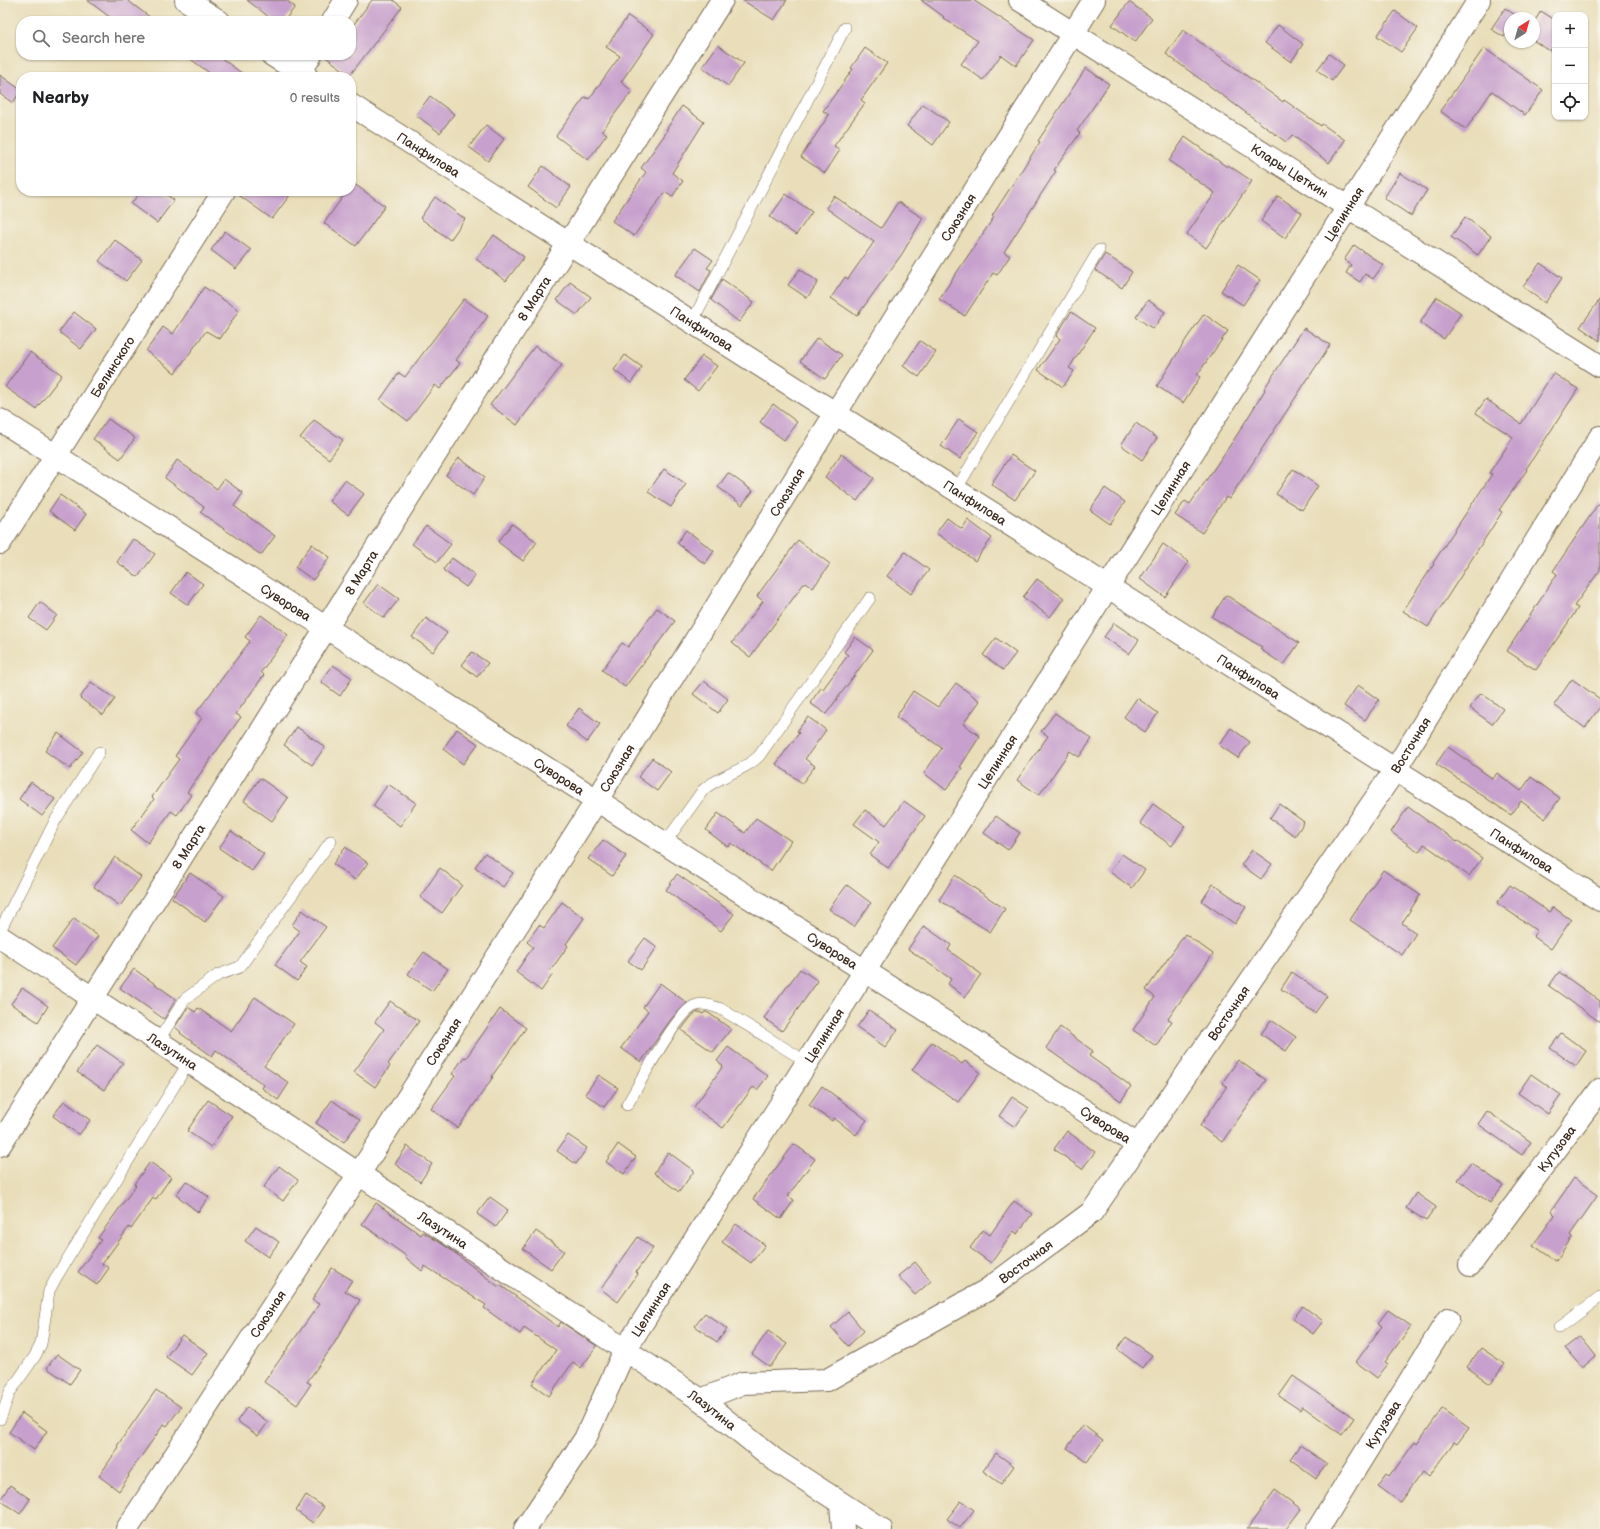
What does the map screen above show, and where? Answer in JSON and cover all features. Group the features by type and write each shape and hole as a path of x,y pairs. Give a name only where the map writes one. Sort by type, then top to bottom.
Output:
{"street":[{"path":"186,0 211,16"},
{"path":"336,16 346,0"},
{"name":"8 Марта","path":"0,1145 722,0"},
{"name":"Клары Цеткин","path":"1020,0 1600,366"},
{"name":"Союзная","path":"127,1529 359,1174 597,800 835,414 1094,0"},
{"name":"Целинная","path":"525,1529 586,1439 625,1350 1479,0"},
{"path":"283,60 304,70"},
{"name":"Панфилова","path":"356,108 1600,900"},
{"name":"Белинского","path":"0,543 221,196"},
{"name":"Суворова","path":"0,420 1138,1144"},
{"name":"Восточная","path":"701,1400 743,1383 827,1380 987,1290 1092,1212 1395,770 1600,438"},
{"name":"Лазутина","path":"0,937 701,1400 775,1460 881,1529"},
{"name":"Кутузова","path":"1470,1265 1600,1090"},
{"name":"Кутузова","path":"1318,1529 1448,1320"},
{"path":"841,1504 843,1529"}],"lane":[{"path":"692,322 844,28"},
{"path":"956,490 1099,250"},
{"path":"665,843 703,790 710,784 751,764 759,756 870,598"},
{"path":"0,931 55,821 99,752"},
{"path":"158,1041 185,999 218,975 240,967 331,841"},
{"path":"627,1105 674,1027 683,1015 694,1006 708,1004 721,1009 807,1062"},
{"path":"0,1420 10,1392 35,1356 40,1344 49,1291 189,1062"},
{"path":"1559,1328 1600,1297"}],"building":[{"path":"87,0 127,0 148,16 108,16"},
{"path":"247,0 286,0 295,7 288,16 268,16"},
{"path":"372,0 393,0 402,7 352,72 346,72 330,60 356,60 356,21"},
{"path":"742,0 787,0 774,20"},
{"path":"921,0 973,0 1034,40 1016,66 1001,55 983,80 961,64 978,41 943,18 944,17"},
{"path":"1129,2 1152,18 1135,42 1112,25"},
{"path":"1505,8 1511,12 1504,12 1504,37 1491,29"},
{"path":"1395,11 1418,28 1401,52 1377,36"},
{"path":"1541,11 1552,18 1552,48 1550,51 1540,45"},
{"path":"628,16 654,34 621,82 632,91 602,131 607,134 588,160 556,136 585,97 589,99 620,56 606,47"},
{"path":"1278,25 1303,44 1291,62 1265,43"},
{"path":"1183,30 1283,102 1284,100 1321,126 1322,124 1345,140 1329,163 1292,135 1286,142 1166,54"},
{"path":"718,45 744,63 728,86 702,67"},
{"path":"865,48 887,63 861,100 865,103 834,146 840,150 825,173 801,157 829,115 823,111 853,69 851,68"},
{"path":"1484,48 1543,90 1525,115 1492,91 1466,129 1440,111"},
{"path":"1329,54 1344,65 1332,81 1317,70"},
{"path":"192,60 224,60 240,72 208,72"},
{"path":"1086,68 1109,84 1077,131 1080,133 1054,170 1056,171 1004,252 1010,256 997,275 993,273 965,316 939,299 994,217 992,216 1040,142 1038,141"},
{"path":"0,75 16,86 16,98 13,103 0,94"},
{"path":"430,96 454,114 440,133 416,115"},
{"path":"923,104 949,122 933,145 907,126"},
{"path":"682,106 704,122 672,173 683,181 672,197 665,192 634,236 612,221 646,172 641,168 668,130 666,130"},
{"path":"486,125 504,139 488,161 469,147"},
{"path":"1185,137 1227,167 1228,165 1252,181 1206,248 1187,234 1215,193 1169,161"},
{"path":"543,166 571,187 556,208 528,187"},
{"path":"1400,173 1427,190 1411,216 1384,198"},
{"path":"356,185 385,206 356,246 324,223 343,196 356,196"},
{"path":"786,194 812,212 796,235 770,217"},
{"path":"137,196 168,196 174,200 157,223 131,204"},
{"path":"240,196 289,196 272,219"},
{"path":"834,196 881,228 898,202 923,218 902,254 857,316 831,298 845,277 848,279 874,242 826,208"},
{"path":"1278,196 1302,213 1285,238 1261,221"},
{"path":"435,197 465,219 450,240 420,218"},
{"path":"1465,217 1491,236 1478,255 1451,237"},
{"path":"225,231 251,250 236,269 211,250"},
{"path":"494,235 524,257 506,281 476,259"},
{"path":"115,240 142,260 126,281 99,261"},
{"path":"1354,245 1383,265 1373,279 1365,274 1360,282 1346,273 1351,265 1344,260"},
{"path":"695,248 713,260 707,268 711,270 700,292 675,275"},
{"path":"1105,254 1132,272 1122,288 1095,270"},
{"path":"1540,263 1562,278 1545,303 1523,287"},
{"path":"1238,265 1260,280 1243,305 1221,291"},
{"path":"800,269 818,282 807,298 788,285"},
{"path":"722,279 754,302 739,322 711,300"},
{"path":"570,282 591,297 577,315 557,300"},
{"path":"204,287 239,310 220,339 206,331 175,373 146,351 163,327 173,334"},
{"path":"1437,297 1461,313 1444,339 1420,323"},
{"path":"464,299 488,316 456,360 460,363 440,389 435,385 408,421 380,400 399,373 405,377"},
{"path":"1600,299 1600,341 1580,327"},
{"path":"1148,300 1165,312 1153,329 1136,317"},
{"path":"74,312 96,329 81,349 59,332"},
{"path":"1071,312 1095,328 1069,368 1074,371 1063,387 1038,370 1060,339 1056,336"},
{"path":"1204,314 1228,331 1197,375 1200,377 1183,403 1157,386"},
{"path":"1304,328 1330,345 1229,499 1226,497 1202,533 1175,515 1185,501 1190,504 1237,435 1265,390 1264,389"},
{"path":"817,338 842,355 825,379 800,361"},
{"path":"920,341 936,352 919,377 903,366"},
{"path":"535,346 562,365 517,425 490,405"},
{"path":"30,352 62,375 36,409 5,387"},
{"path":"625,355 642,367 631,383 614,370"},
{"path":"702,356 717,366 698,391 684,380"},
{"path":"1553,373 1578,389 1526,469 1527,470 1499,510 1502,512 1428,627 1403,611 1492,474 1489,473 1513,437 1476,413 1486,399 1521,424"},
{"path":"773,404 797,422 784,440 760,422"},
{"path":"108,419 135,438 120,459 93,439"},
{"path":"959,419 978,432 960,459 941,446"},
{"path":"314,420 343,440 329,459 300,438"},
{"path":"1136,423 1157,438 1142,460 1121,445"},
{"path":"841,454 874,478 857,501 825,477"},
{"path":"1011,455 1035,471 1015,500 991,484"},
{"path":"459,458 485,477 473,495 446,475"},
{"path":"177,460 217,489 224,479 243,493 234,506 275,536 261,555 200,512 204,507 165,478"},
{"path":"664,469 686,484 671,507 648,492"},
{"path":"1293,469 1318,486 1302,510 1276,494"},
{"path":"728,473 753,491 742,505 718,487"},
{"path":"345,480 364,494 348,515 329,501"},
{"path":"1105,488 1125,502 1110,524 1090,510"},
{"path":"60,495 86,514 75,530 49,511"},
{"path":"1600,501 1600,570 1574,606 1578,608 1536,670 1507,651 1557,574 1553,571"},
{"path":"947,518 962,529 968,520 992,538 975,561 936,533"},
{"path":"512,524 537,542 523,561 498,542"},
{"path":"426,526 451,544 437,562 412,544"},
{"path":"686,530 714,551 705,564 677,543"},
{"path":"133,539 155,554 138,577 117,562"},
{"path":"798,540 830,564 813,588 805,582 750,657 732,643 763,601 757,596"},
{"path":"312,544 330,557 313,580 295,567"},
{"path":"1163,544 1189,562 1165,597 1140,579"},
{"path":"905,552 929,570 911,594 887,576"},
{"path":"452,558 475,575 466,587 443,570"},
{"path":"186,572 203,584 188,605 171,593"},
{"path":"1037,579 1064,598 1050,617 1023,597"},
{"path":"378,584 399,599 384,618 364,603"},
{"path":"1226,595 1299,643 1284,665 1260,649 1262,647 1212,617"},
{"path":"40,602 57,615 46,630 29,618"},
{"path":"657,608 675,621 625,687 602,670 622,643 628,647"},
{"path":"261,615 288,635 261,672 264,675 236,714 241,717 187,792 191,795 177,815 171,811 148,843 131,830 154,799 152,797 179,759 175,756 202,718 196,713 250,641 245,637"},
{"path":"426,618 447,633 433,652 412,637"},
{"path":"1114,623 1139,640 1129,654 1104,637"},
{"path":"855,637 873,650 826,714 810,703 821,688 823,689 848,655 844,652"},
{"path":"996,638 1016,653 1003,670 983,655"},
{"path":"472,652 488,663 477,677 462,665"},
{"path":"333,665 352,678 340,696 321,682"},
{"path":"1572,679 1600,699 1600,707 1585,728 1554,705"},
{"path":"704,681 728,699 718,713 693,694"},
{"path":"91,682 115,699 103,715 80,698"},
{"path":"956,683 980,701 963,724 980,736 960,767 962,768 946,790 924,773 942,748 896,717 913,691 938,707"},
{"path":"1358,685 1379,700 1365,720 1344,706"},
{"path":"1481,693 1503,709 1492,724 1470,708"},
{"path":"1137,698 1158,713 1145,732 1124,717"},
{"path":"579,708 600,724 587,742 566,726"},
{"path":"1055,713 1092,739 1079,757 1070,751 1039,795 1017,780 1048,736 1041,731"},
{"path":"808,717 826,730 805,759 815,766 802,783 776,764 799,733 797,731"},
{"path":"297,727 325,747 312,765 284,745"},
{"path":"1231,728 1250,742 1238,758 1219,745"},
{"path":"457,729 478,744 463,764 443,749"},
{"path":"58,733 83,752 70,769 45,751"},
{"path":"1448,747 1493,779 1497,773 1521,791 1531,777 1560,798 1545,819 1521,801 1511,815 1436,764"},
{"path":"652,758 671,772 657,791 638,777"},
{"path":"260,778 288,798 272,821 244,801"},
{"path":"31,782 55,799 42,816 19,799"},
{"path":"388,784 416,803 400,826 373,806"},
{"path":"904,801 925,816 888,868 870,855 879,842 854,824 865,810 886,825"},
{"path":"1153,804 1185,826 1172,846 1140,823"},
{"path":"1279,804 1304,822 1295,836 1270,818"},
{"path":"1408,807 1482,858 1469,876 1424,844 1419,852 1391,832"},
{"path":"718,813 745,833 756,818 791,841 771,871 731,843 728,847 706,830"},
{"path":"996,816 1020,833 1008,850 984,833"},
{"path":"231,831 264,854 252,871 219,848"},
{"path":"603,840 626,856 612,876 588,859"},
{"path":"345,847 368,863 355,880 333,864"},
{"path":"1252,850 1272,864 1261,879 1241,865"},
{"path":"485,853 513,873 503,887 475,867"},
{"path":"1122,854 1145,870 1132,888 1110,872"},
{"path":"115,857 141,877 120,906 94,887"},
{"path":"440,868 462,885 442,913 420,897"},
{"path":"1383,870 1420,895 1402,923 1416,933 1402,955 1350,920"},
{"path":"190,873 224,896 205,922 172,898"},
{"path":"677,874 734,914 721,931 666,890"},
{"path":"955,875 1005,909 990,932 939,900"},
{"path":"1213,884 1246,907 1235,924 1202,901"},
{"path":"847,885 871,903 854,927 829,909"},
{"path":"1510,885 1549,912 1553,907 1571,920 1551,949 1533,936 1537,931 1497,903"},
{"path":"562,902 584,918 566,944 568,946 550,971 553,974 541,991 516,972 533,947 527,942 539,925 544,928"},
{"path":"302,910 326,927 300,962 307,967 297,981 275,965 300,931 292,925"},
{"path":"74,918 98,936 76,965 52,948"},
{"path":"924,926 951,945 948,950 981,974 965,997 948,984 951,979 908,949"},
{"path":"1185,934 1213,954 1168,1019 1172,1021 1156,1046 1133,1030 1155,997 1146,990"},
{"path":"645,938 657,947 641,970 628,961"},
{"path":"424,952 448,969 432,991 408,974"},
{"path":"134,969 176,999 164,1019 120,988"},
{"path":"800,969 818,981 782,1031 764,1018"},
{"path":"1292,972 1327,996 1315,1013 1281,989"},
{"path":"1559,972 1600,1001 1600,1022 1549,986"},
{"path":"660,983 687,1003 672,1018 641,1062 621,1048 648,1011 643,1007"},
{"path":"22,988 48,1006 38,1022 11,1004"},
{"path":"255,997 294,1024 264,1066 289,1083 278,1100 262,1088 264,1085 216,1050 212,1056 180,1033 181,1032 175,1027 188,1007 195,1012 198,1008 231,1031"},
{"path":"390,1001 419,1021 388,1064 390,1066 375,1087 354,1072 384,1029 375,1022"},
{"path":"500,1009 526,1028 458,1128 431,1109 455,1076 452,1074 464,1057 466,1058"},
{"path":"869,1010 898,1030 885,1047 857,1027"},
{"path":"697,1012 703,1014 707,1012 731,1029 713,1052 681,1030"},
{"path":"1271,1020 1296,1037 1286,1051 1261,1034"},
{"path":"1060,1027 1093,1051 1089,1056 1131,1086 1121,1101 1046,1048"},
{"path":"1561,1033 1586,1051 1576,1066 1550,1048"},
{"path":"932,1042 962,1064 965,1061 980,1072 958,1102 912,1070"},
{"path":"97,1045 123,1063 104,1090 77,1072"},
{"path":"728,1047 768,1076 757,1090 753,1087 723,1128 694,1107 723,1066 717,1061"},
{"path":"1238,1060 1266,1080 1222,1142 1200,1126 1227,1086 1222,1083"},
{"path":"1531,1074 1561,1095 1548,1114 1518,1093"},
{"path":"599,1075 618,1088 604,1107 585,1094"},
{"path":"822,1086 867,1120 856,1135 834,1118 832,1121 809,1105"},
{"path":"1012,1097 1029,1108 1015,1127 999,1116"},
{"path":"208,1100 232,1116 211,1147 187,1131"},
{"path":"332,1100 360,1120 344,1142 316,1123"},
{"path":"64,1101 90,1120 79,1135 53,1116"},
{"path":"1487,1111 1531,1142 1522,1155 1478,1124"},
{"path":"1067,1131 1095,1152 1082,1169 1054,1149"},
{"path":"568,1135 587,1148 576,1164 557,1151"},
{"path":"618,1144 636,1157 624,1174 606,1162"},
{"path":"794,1144 815,1159 788,1196 794,1200 781,1219 753,1199"},
{"path":"407,1146 432,1164 420,1182 395,1164"},
{"path":"668,1152 694,1171 679,1192 654,1173"},
{"path":"150,1162 171,1177 156,1199 153,1198 131,1229 129,1227 102,1264 109,1268 97,1285 78,1272 101,1240 98,1238 136,1185 134,1184"},
{"path":"1471,1163 1503,1185 1490,1203 1458,1180"},
{"path":"279,1166 298,1180 283,1201 264,1187"},
{"path":"1574,1178 1598,1195 1570,1235 1572,1237 1556,1261 1533,1245 1555,1215 1551,1211"},
{"path":"186,1181 209,1197 198,1212 176,1195"},
{"path":"1416,1193 1436,1207 1426,1221 1406,1208"},
{"path":"490,1197 508,1210 496,1227 477,1214"},
{"path":"1014,1201 1032,1214 1017,1234 1014,1231 991,1263 970,1248 983,1230 990,1235"},
{"path":"376,1203 421,1235 423,1232 447,1247 499,1287 500,1285 558,1327 561,1322 597,1346 581,1368 573,1362 549,1396 532,1384 556,1350 524,1328 520,1334 484,1308 486,1305 425,1266 422,1271 405,1257 406,1256 362,1224"},
{"path":"736,1224 765,1245 751,1263 722,1242"},
{"path":"256,1226 279,1242 268,1257 245,1241"},
{"path":"536,1231 564,1251 551,1269 523,1249"},
{"path":"638,1237 653,1248 636,1272 638,1274 618,1302 601,1289"},
{"path":"915,1262 931,1281 915,1295 898,1276"},
{"path":"332,1268 352,1280 345,1291 360,1300 332,1347 307,1382 311,1384 297,1405 264,1382 319,1304 312,1300"},
{"path":"1303,1306 1323,1321 1313,1334 1293,1319"},
{"path":"1388,1310 1411,1326 1385,1362 1388,1364 1377,1378 1356,1362 1382,1326 1378,1323"},
{"path":"848,1312 864,1331 848,1346 831,1327"},
{"path":"705,1313 727,1329 717,1342 695,1326"},
{"path":"768,1331 787,1344 770,1367 752,1354"},
{"path":"182,1335 208,1353 192,1375 166,1357"},
{"path":"1580,1336 1596,1356 1582,1368 1565,1348"},
{"path":"1126,1337 1152,1355 1142,1368 1117,1349"},
{"path":"1481,1348 1505,1364 1490,1384 1467,1367"},
{"path":"57,1354 80,1370 70,1384 47,1368"},
{"path":"1293,1376 1354,1418 1342,1435 1302,1406 1300,1410 1279,1396"},
{"path":"156,1390 181,1407 167,1426 164,1424 128,1475 129,1476 119,1491 99,1476 119,1447 117,1446"},
{"path":"247,1407 268,1422 258,1436 237,1421"},
{"path":"1442,1409 1469,1428 1457,1444 1454,1442 1428,1477 1422,1472 1400,1502 1378,1486 1387,1474 1390,1476 1415,1442 1417,1444"},
{"path":"22,1413 47,1431 34,1450 9,1432"},
{"path":"1083,1425 1103,1440 1087,1462 1067,1448"},
{"path":"1300,1445 1327,1464 1316,1478 1290,1459"},
{"path":"996,1453 1014,1466 1001,1484 983,1471"},
{"path":"10,1485 30,1499 20,1514 0,1500"},
{"path":"1275,1490 1301,1509 1286,1529 1247,1529"},
{"path":"306,1495 324,1507 313,1523 296,1511"},
{"path":"961,1501 974,1510 960,1528 947,1519"}]}
